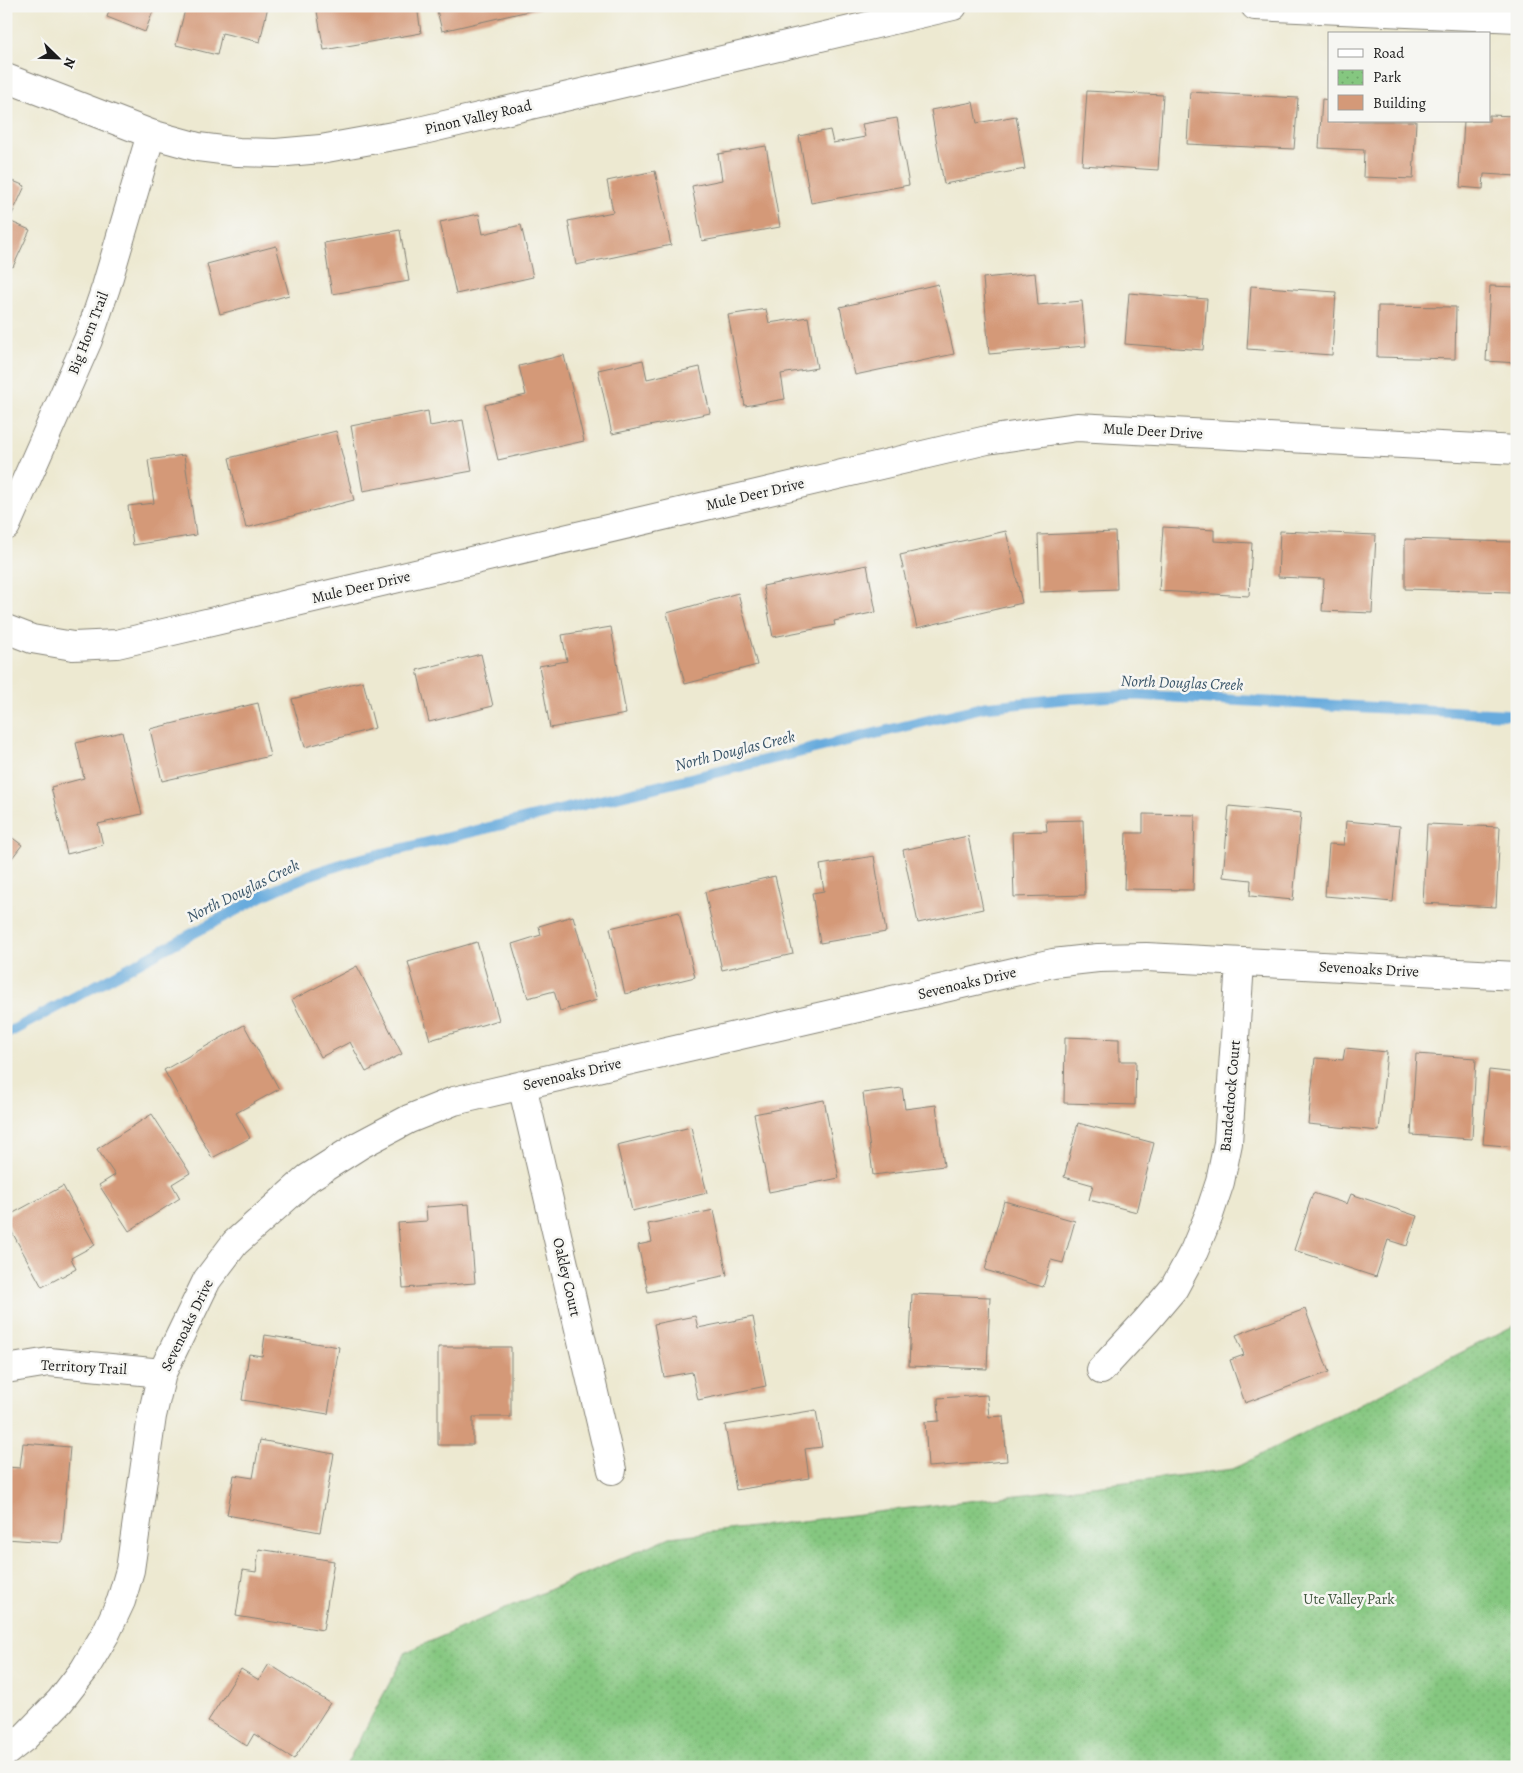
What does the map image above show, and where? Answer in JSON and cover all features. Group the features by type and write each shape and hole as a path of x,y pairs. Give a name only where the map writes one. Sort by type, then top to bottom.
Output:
{"street":[{"name":"Pinon Valley Road","path":"6,78 151,134 198,147 238,152 276,153 321,149 424,130 953,6"},
{"path":"1255,6 1517,18"},
{"name":"Big Horn Trail","path":"6,526 88,340 106,287 151,134"},
{"name":"Mule Deer Drive","path":"6,629 32,639 73,646 117,644 987,440 1077,428 1517,450"},
{"name":"Sevenoaks Drive","path":"6,1752 25,1737 66,1693 84,1670 106,1633 121,1601 130,1570 152,1416 162,1372 207,1280 234,1243 308,1178 360,1146 409,1120 454,1101 1053,963 1098,958 1146,957 1517,976"},
{"name":"Bandedrock Court","path":"1101,1370 1174,1288 1194,1251 1209,1215 1220,1182 1228,1143 1240,963"},
{"name":"Oakley Court","path":"522,1085 612,1470"},
{"name":"Territory Trail","path":"6,1369 49,1362 162,1372"}],"green space":[{"name":"Ute Valley Park","path":"1517,1324 1517,1767 345,1767 406,1652 670,1537 1233,1469"}],"building":[{"path":"111,6 155,6 145,32 107,17"},
{"path":"186,6 268,6 260,42 222,33 217,55 176,45"},
{"path":"316,6 417,6 421,33 324,50"},
{"path":"436,6 546,6 546,7 442,31"},
{"path":"1087,91 1163,95 1158,170 1082,165"},
{"path":"1190,92 1298,98 1294,149 1187,144"},
{"path":"1322,99 1328,100 1328,122 1416,122 1413,179 1363,177 1364,150 1319,148"},
{"path":"973,102 977,123 1016,116 1025,169 944,184 931,110"},
{"path":"1490,115 1517,116 1517,176 1484,174 1483,189 1460,187 1464,122 1490,122"},
{"path":"897,118 909,185 811,203 799,136 830,130 833,143 865,137 862,124"},
{"path":"766,146 780,227 702,241 692,186 722,180 718,154"},
{"path":"655,171 671,245 576,265 568,221 613,212 607,181"},
{"path":"6,178 25,186 9,221 30,230 13,267 6,264"},
{"path":"479,214 483,234 521,225 533,277 456,294 440,222"},
{"path":"400,230 409,281 332,294 324,243"},
{"path":"276,246 289,295 220,314 207,264"},
{"path":"1035,273 1038,305 1082,301 1086,346 989,354 983,278"},
{"path":"938,284 954,354 855,375 840,307"},
{"path":"1251,286 1336,292 1332,355 1247,349"},
{"path":"1490,286 1517,287 1517,363 1486,361"},
{"path":"1129,293 1207,299 1203,350 1125,344"},
{"path":"1378,306 1456,307 1455,359 1377,357"},
{"path":"766,309 769,323 808,317 817,368 781,374 785,399 745,406 728,315"},
{"path":"564,355 584,441 498,460 485,405 526,395 519,366"},
{"path":"643,360 647,379 700,367 710,413 612,434 598,370"},
{"path":"428,411 430,426 463,420 472,471 363,491 351,426"},
{"path":"336,431 354,500 246,528 229,458"},
{"path":"184,455 196,535 133,545 128,506 154,503 148,460"},
{"path":"1163,527 1214,530 1214,541 1252,543 1249,596 1159,591"},
{"path":"1006,531 1022,603 917,628 900,555"},
{"path":"1280,531 1376,535 1372,613 1322,611 1324,579 1278,577"},
{"path":"1115,532 1117,589 1040,592 1038,535"},
{"path":"1405,539 1513,542 1512,592 1405,589"},
{"path":"867,565 876,612 834,621 835,625 773,637 763,586"},
{"path":"738,593 757,665 685,684 667,613"},
{"path":"611,627 626,714 550,728 539,666 567,661 562,635"},
{"path":"481,654 493,706 429,722 417,670"},
{"path":"363,681 375,728 305,747 292,699"},
{"path":"258,703 270,756 162,781 150,729"},
{"path":"122,732 142,814 98,824 103,845 67,854 51,787 84,778 76,743"},
{"path":"1229,806 1301,813 1293,900 1250,896 1251,880 1223,877"},
{"path":"1143,814 1195,815 1193,890 1124,889 1126,833 1143,833"},
{"path":"1083,820 1085,895 1014,897 1012,832 1047,831 1046,821"},
{"path":"1346,821 1400,826 1393,902 1325,896 1329,844 1344,845"},
{"path":"1427,824 1500,827 1496,907 1423,903"},
{"path":"6,833 22,845 6,866"},
{"path":"968,836 983,909 918,923 903,850"},
{"path":"874,856 886,932 820,943 812,893 824,891 820,865"},
{"path":"775,876 793,954 722,970 705,892"},
{"path":"679,912 695,977 625,994 610,928"},
{"path":"573,916 597,1000 560,1011 554,991 528,998 512,944 541,935 539,926"},
{"path":"477,942 499,1020 430,1040 408,962"},
{"path":"357,966 402,1054 366,1072 350,1042 321,1057 292,1000"},
{"path":"244,1025 279,1089 236,1113 250,1138 212,1158 164,1070"},
{"path":"1065,1037 1119,1039 1119,1061 1136,1061 1135,1105 1064,1103"},
{"path":"1345,1048 1387,1052 1379,1131 1308,1124 1315,1058 1343,1060"},
{"path":"1416,1054 1476,1058 1472,1139 1411,1135"},
{"path":"1489,1070 1517,1073 1517,1147 1483,1144"},
{"path":"902,1088 905,1109 936,1105 944,1166 873,1175 863,1093"},
{"path":"824,1100 839,1178 769,1192 754,1114"},
{"path":"152,1114 190,1173 172,1184 180,1198 129,1231 99,1185 115,1175 97,1149"},
{"path":"1078,1123 1154,1143 1137,1212 1089,1200 1093,1185 1064,1177"},
{"path":"691,1127 707,1193 632,1211 617,1145"},
{"path":"63,1186 95,1245 71,1258 76,1269 42,1287 6,1221 6,1217"},
{"path":"1313,1193 1347,1204 1351,1194 1417,1216 1407,1246 1388,1240 1376,1277 1294,1250"},
{"path":"1004,1201 1075,1221 1063,1263 1051,1260 1043,1287 985,1270"},
{"path":"469,1204 475,1283 403,1288 398,1223 427,1221 426,1207"},
{"path":"714,1210 727,1275 648,1292 638,1245 652,1242 648,1224"},
{"path":"912,1294 990,1297 987,1369 909,1366"},
{"path":"1305,1309 1329,1372 1245,1403 1230,1360 1244,1355 1236,1335"},
{"path":"695,1316 698,1328 753,1317 766,1386 698,1400 692,1372 664,1377 654,1324"},
{"path":"265,1335 339,1347 328,1414 242,1400 249,1354 262,1356"},
{"path":"438,1347 511,1347 511,1417 473,1417 473,1445 438,1445"},
{"path":"987,1395 989,1417 1003,1416 1007,1461 928,1467 925,1422 939,1421 938,1398"},
{"path":"816,1410 822,1447 805,1449 809,1478 736,1490 725,1425"},
{"path":"260,1440 334,1454 320,1532 227,1515 234,1475 253,1478"},
{"path":"23,1443 70,1447 62,1543 6,1539 6,1467 20,1468"},
{"path":"259,1549 334,1561 323,1630 236,1616 243,1570 256,1572"},
{"path":"269,1664 330,1703 294,1759 254,1734 247,1746 208,1721 241,1669 259,1680"}],"waterway":[{"name":"North Douglas Creek","path":"6,1034 266,894 309,875 352,861 984,707 1063,699 1135,695 1517,715"}]}
